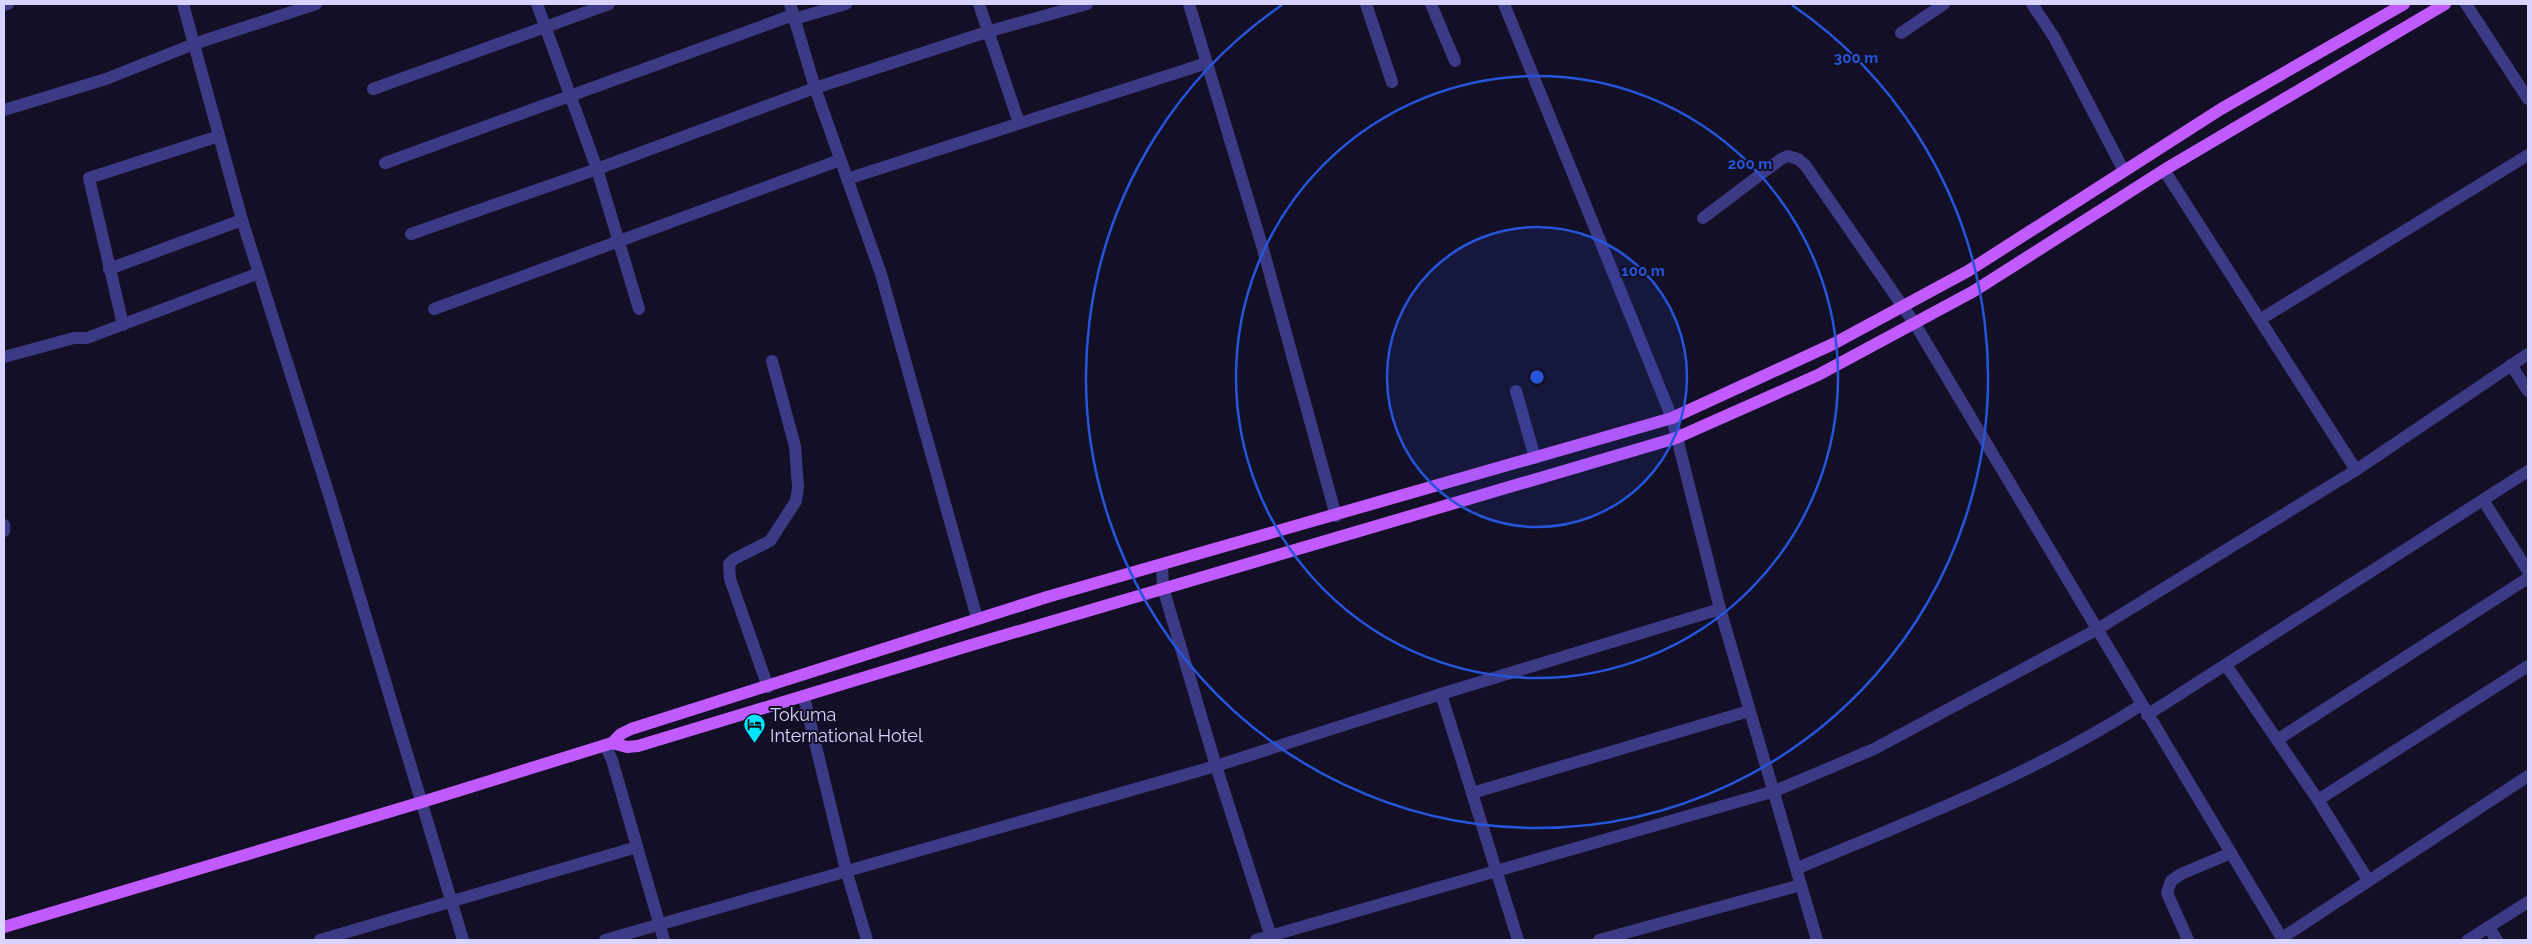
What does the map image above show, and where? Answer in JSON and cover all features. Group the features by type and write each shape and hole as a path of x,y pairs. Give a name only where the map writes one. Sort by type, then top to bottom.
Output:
{"main road":[{"path":"4,927 609,744 621,734 631,729 768,687 977,618 1672,418 1833,344 1968,271 2221,109 2404,4"},
{"path":"609,744 627,747 638,746 1163,588 1676,438 1818,375 1974,291 2164,170 2445,4"}],"street":[{"path":"4,5 8,4"},
{"path":"184,4 242,220 463,940"},
{"path":"4,110 106,79 194,44 316,4"},
{"path":"537,4 596,169 639,308"},
{"path":"373,89 609,4"},
{"path":"385,163 792,13 846,4"},
{"path":"979,4 990,31 1019,123"},
{"path":"411,234 596,169 816,88 990,31 1087,4"},
{"path":"1189,4 1263,249 1336,516"},
{"path":"1366,4 1392,82"},
{"path":"1431,4 1456,61"},
{"path":"1504,4 1672,418 1720,609 1818,940"},
{"path":"1901,33 1944,4"},
{"path":"2032,4 2054,37 2124,171"},
{"path":"2466,4 2528,99"},
{"path":"792,13 880,274 977,618"},
{"path":"847,179 1207,63"},
{"path":"123,325 89,178 220,136"},
{"path":"2261,319 2528,154"},
{"path":"1703,218 1781,159 1788,156 1798,159 1805,165 1915,324 2096,630 2283,939 2368,880 2528,776"},
{"path":"434,309 840,160"},
{"path":"2164,170 2356,470"},
{"path":"109,269 242,220"},
{"path":"4,357 74,338 87,338 259,273"},
{"path":"1256,940 1272,938 1775,791 1874,749 2096,630 2356,470 2528,354"},
{"path":"768,687 730,579 729,564 734,559 770,541 796,501 798,487 795,446 772,361"},
{"path":"2511,365 2528,392"},
{"path":"1516,391 1535,458"},
{"path":"1798,868 2015,775 2144,710 2226,665 2528,470"},
{"path":"2483,500 2528,571"},
{"path":"4,525 4,531"},
{"path":"1162,565 1163,588 1216,766 1272,938"},
{"path":"2278,740 2528,578"},
{"path":"605,940 1216,766 1441,694 1720,609"},
{"path":"2226,665 2318,800 2368,880"},
{"path":"2318,800 2528,666"},
{"path":"1441,694 1518,940"},
{"path":"804,697 846,870 867,940"},
{"path":"1472,792 1749,711"},
{"path":"609,744 664,940"},
{"path":"320,940 638,847"},
{"path":"2188,940 2167,893 2171,881 2181,874 2230,853"},
{"path":"1599,940 1622,937 1801,885"},
{"path":"2468,940 2528,902"},
{"path":"2488,927 2497,940"}],"place":[{"name":"Tokuma International Hotel","path":"754,744"}]}
